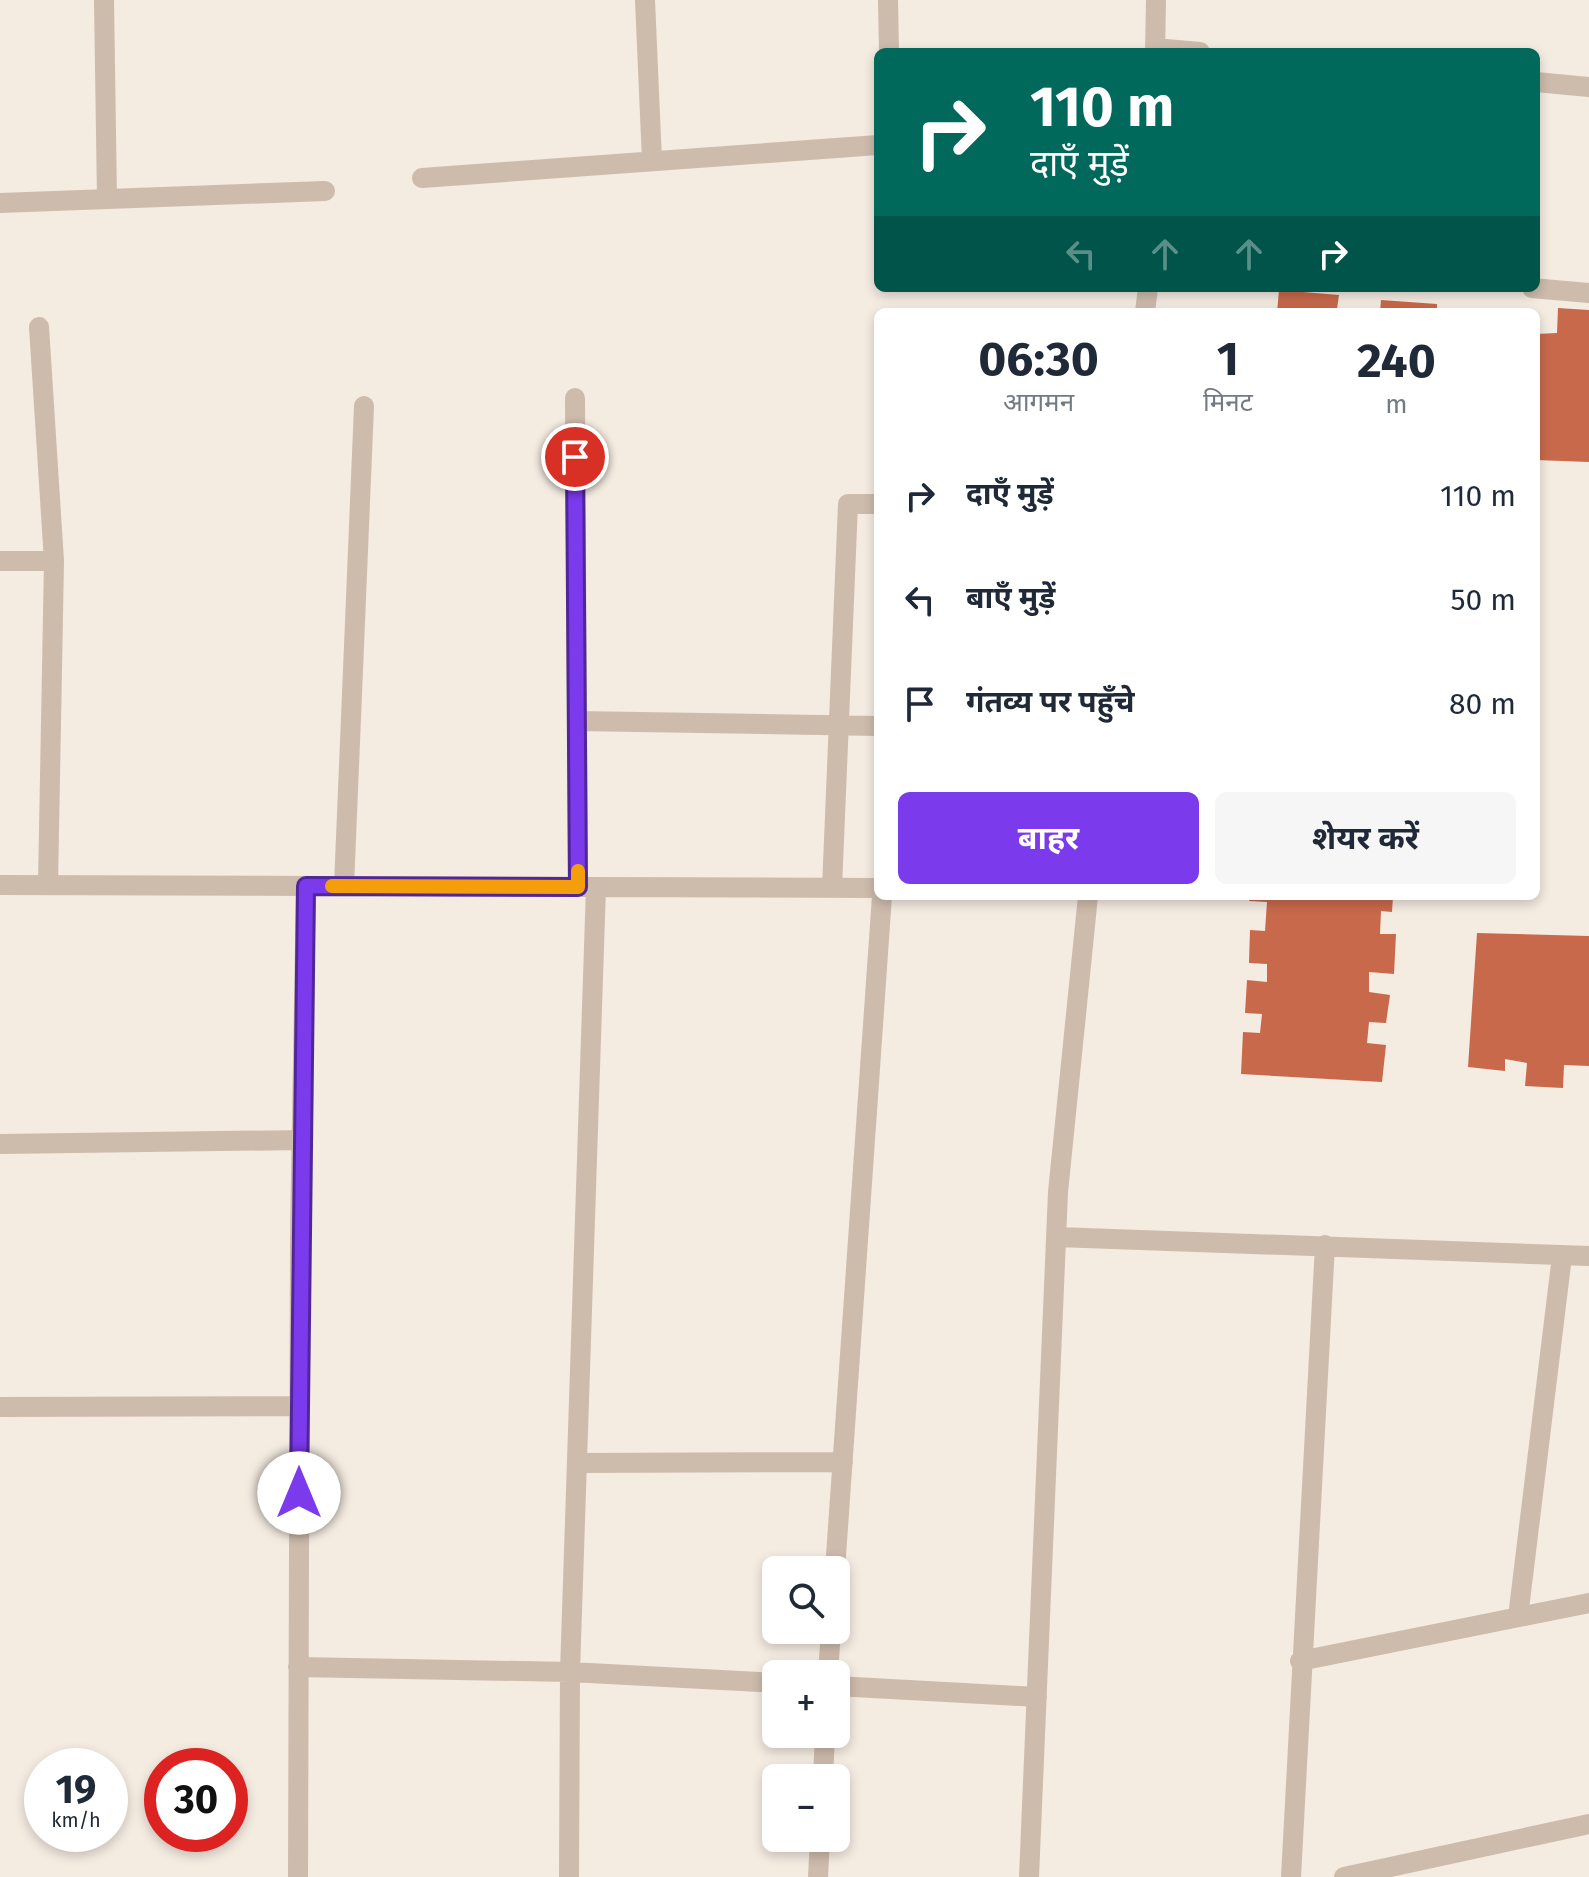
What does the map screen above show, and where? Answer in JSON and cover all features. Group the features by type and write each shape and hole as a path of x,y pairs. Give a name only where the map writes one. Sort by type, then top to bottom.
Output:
{"street":[{"path":"104,0 107,199"},
{"path":"645,0 652,161"},
{"path":"888,0 889,48"},
{"path":"1155,48 1156,0"},
{"path":"1540,82 1589,87"},
{"path":"422,178 874,145"},
{"path":"0,203 325,191"},
{"path":"1540,289 1589,293"},
{"path":"39,327 54,561 48,885"},
{"path":"569,1877 570,1672 577,1463 587,887 577,721 575,398"},
{"path":"344,886 364,406"},
{"path":"832,888 848,504 874,504"},
{"path":"0,561 54,561"},
{"path":"577,721 874,726"},
{"path":"0,885 874,888"},
{"path":"298,1877 299,1406 306,886"},
{"path":"836,1556 882,900"},
{"path":"1029,1877 1057,1237 1088,900"},
{"path":"0,1144 302,1140"},
{"path":"1057,1237 1589,1256"},
{"path":"1291,1877 1300,1661 1325,1245"},
{"path":"1518,1617 1562,1256"},
{"path":"0,1407 299,1406"},
{"path":"577,1463 843,1462"},
{"path":"1300,1661 1589,1603"},
{"path":"298,1667 570,1672 762,1682"},
{"path":"850,1687 1037,1697"},
{"path":"1344,1877 1589,1824"},
{"path":"818,1877 819,1852"}],"building":[{"path":"1279,292 1339,295 1337,308 1277,308"},
{"path":"1381,300 1437,304 1437,308 1380,308"},
{"path":"1558,308 1589,310 1589,462 1540,460 1540,334 1557,333"},
{"path":"1393,900 1392,912 1381,911 1380,934 1396,934 1394,974 1369,972 1369,992 1390,995 1386,1023 1369,1022 1367,1043 1386,1045 1382,1082 1241,1074 1243,1032 1260,1033 1262,1014 1245,1013 1247,980 1267,982 1267,964 1249,963 1250,930 1265,931 1267,902 1249,901"},
{"path":"1477,933 1589,936 1589,1066 1564,1065 1563,1088 1525,1086 1527,1063 1505,1059 1505,1071 1468,1067"}],"slow traffic":[{"path":"332,886 578,887 578,871"}],"route":[{"path":"299,1493 306,886 578,887 575,457"}]}
